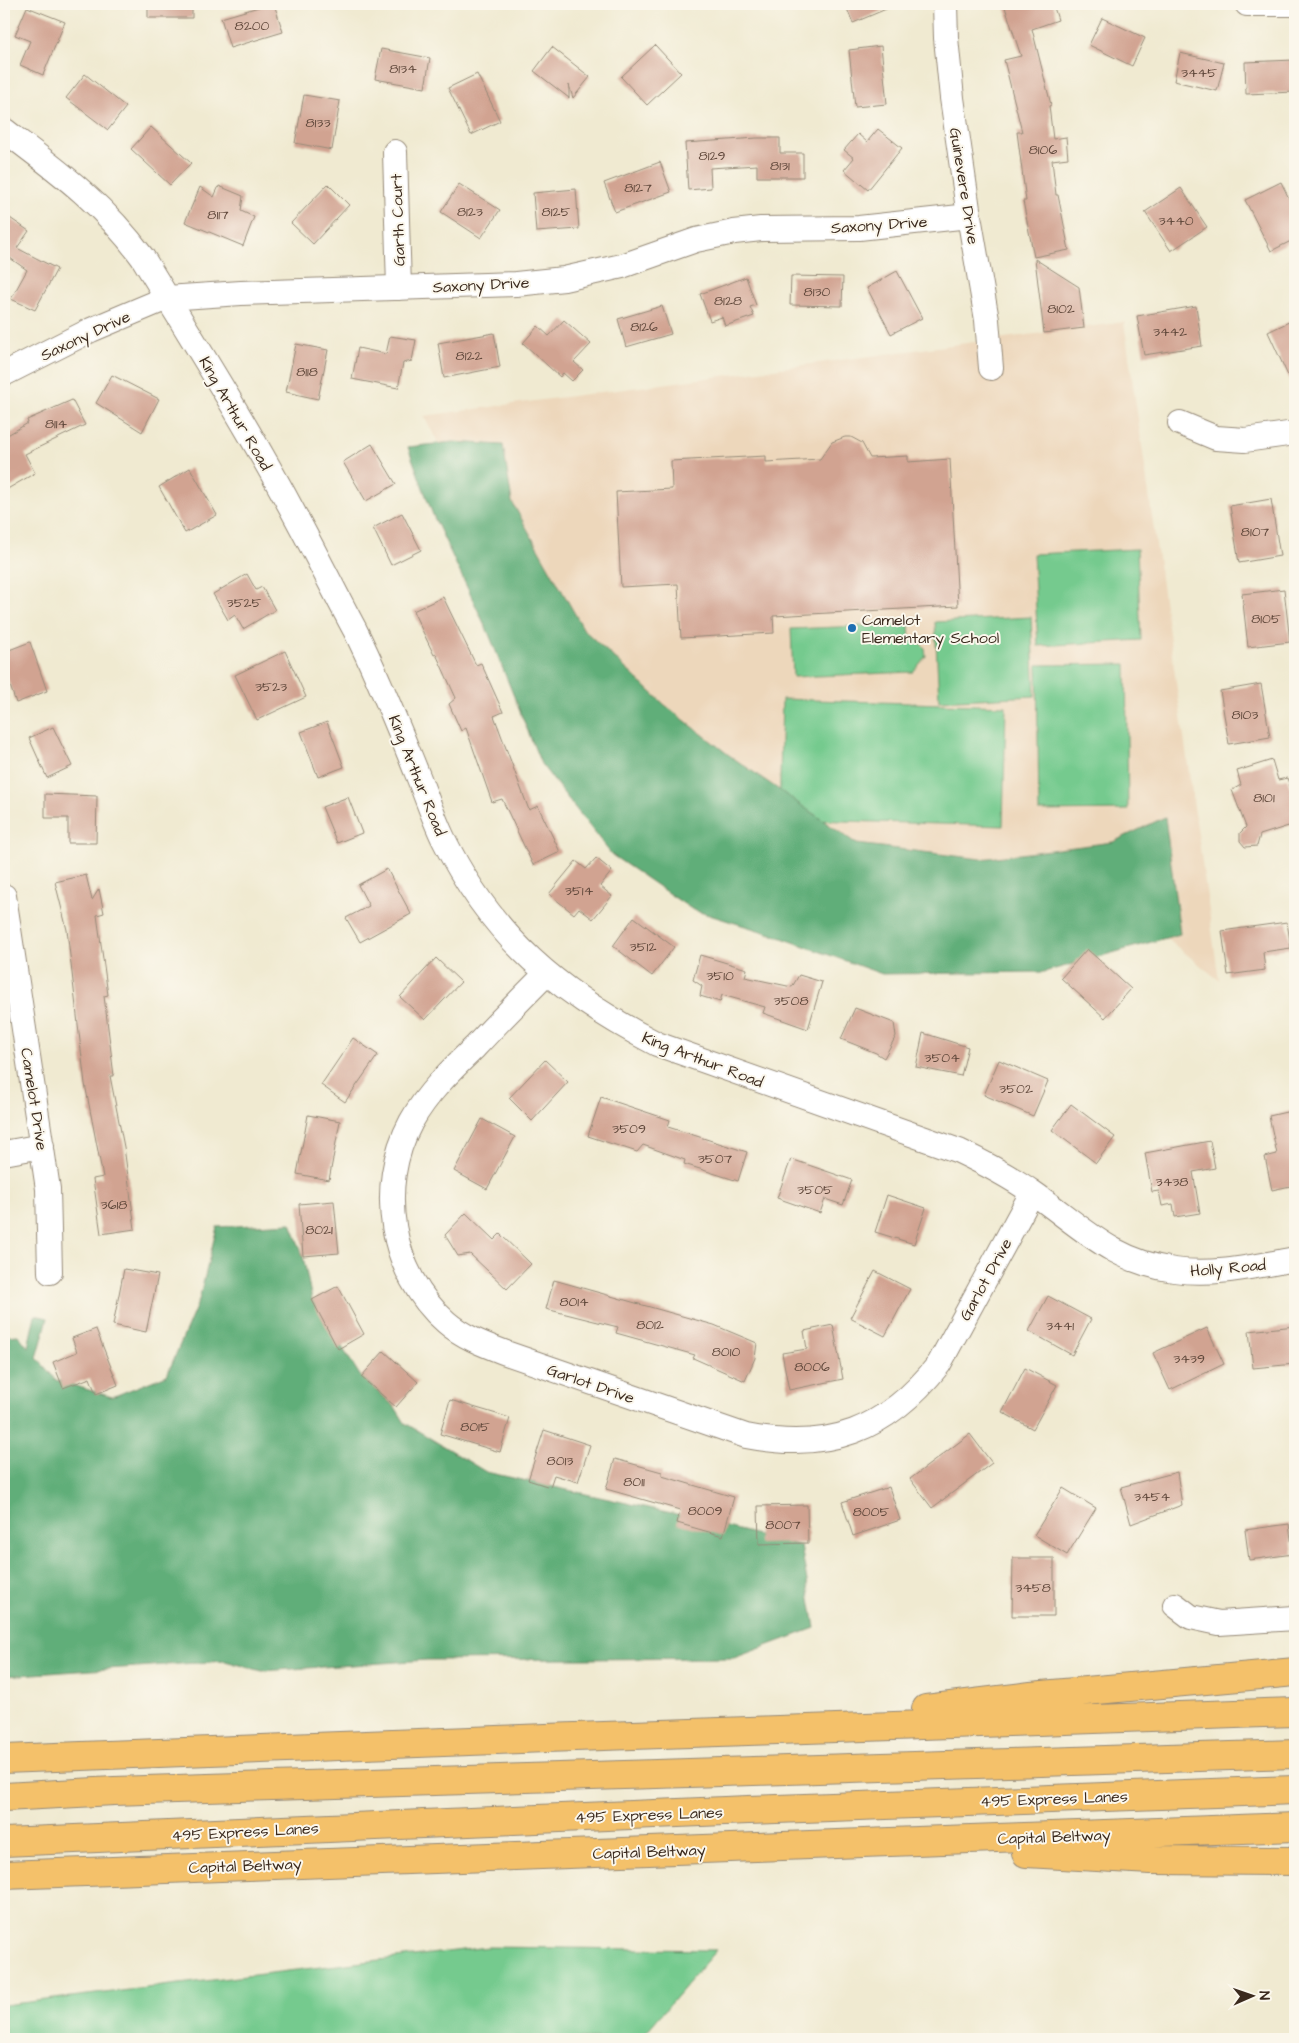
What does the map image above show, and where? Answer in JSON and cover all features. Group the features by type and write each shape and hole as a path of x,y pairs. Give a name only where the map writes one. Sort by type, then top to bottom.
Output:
{"highway":[{"path":"729,1732 1031,1696 1295,1672"},
{"path":"4,1759 1295,1712"},
{"path":"4,1797 114,1791 1295,1754"},
{"name":"495 Express Lanes","path":"4,1842 728,1810 1295,1790"},
{"name":"Capital Beltway","path":"4,1876 208,1866 1295,1827"},
{"path":"852,1844 1151,1860 1295,1861"}],"street":[{"name":"Guinevere Drive","path":"945,4 946,38 952,98 968,216 987,320 991,368"},
{"path":"1246,4 1293,4"},
{"name":"King Arthur Road","path":"4,130 65,176 100,207 129,239 167,298 297,518 357,635 395,718 442,836 463,875 487,911 518,947 546,974 595,1009 620,1025 657,1044 959,1151 996,1170 1032,1193"},
{"name":"Garth Court","path":"395,152 399,288"},
{"name":"Saxony Drive","path":"4,374 91,330 167,298 241,293 516,284 564,279 622,266 696,240 734,232 761,229 859,228 968,216"},
{"path":"1180,423 1216,438 1245,440 1295,433"},
{"name":"Camelot Drive","path":"5,907 48,1188 50,1272"},
{"name":"Garlot Drive","path":"546,974 451,1070 423,1104 411,1122 400,1150 393,1180 392,1208 394,1226 403,1263 414,1286 429,1306 447,1324 470,1338 506,1353 746,1436 774,1441 802,1442 830,1438 853,1432 878,1420 902,1405 922,1386 939,1364 1032,1193"},
{"path":"4,1153 42,1146"},
{"name":"Holly Road","path":"1032,1193 1096,1241 1117,1254 1156,1267 1201,1272 1295,1260"},
{"path":"1175,1605 1191,1617 1219,1623 1295,1618"}],"shaded area":[{"name":"Camelot Elementary School","path":"1124,322 1219,980 1061,855 973,956 650,840 424,416"}],"green space":[{"path":"453,442 503,445 512,502 584,630 665,705 729,755 857,844 981,859 1113,842 1165,817 1180,934 1044,972 882,974 771,934 693,910 612,855 541,764 489,634 433,515 408,447"},
{"path":"1137,549 1141,640 1038,646 1033,554"},
{"path":"1031,617 1035,696 939,701 935,622"},
{"path":"909,624 910,641 918,641 925,648 926,656 913,672 793,677 791,629"},
{"path":"1126,664 1128,810 1039,811 1037,665"},
{"path":"782,699 1006,706 1003,826 779,819"},
{"path":"291,1223 303,1256 312,1300 361,1377 395,1407 405,1423 486,1472 672,1513 801,1546 815,1628 734,1658 427,1660 262,1671 225,1661 4,1676 4,1336 18,1335 28,1347 35,1315 48,1318 37,1358 56,1380 112,1397 167,1375 199,1300 217,1227"},
{"path":"488,1947 716,1950 640,2039 4,2039 4,2005"}],"building":[{"path":"148,4 192,4 192,18 148,18"},
{"path":"274,4 283,32 230,48 221,18"},
{"path":"845,4 898,4 853,23"},
{"path":"1004,4 1053,4 1058,20 1032,29 1051,105 1049,106 1053,139 1066,137 1068,158 1052,160 1056,195 1058,195 1069,250 1034,257 1023,201 1026,201 1017,132 1022,132 1004,60 1021,56"},
{"path":"27,7 65,22 43,75 20,65 30,41 15,35"},
{"path":"1102,18 1145,38 1132,66 1089,45"},
{"path":"655,45 681,73 647,105 621,77"},
{"path":"881,46 887,104 855,107 849,50"},
{"path":"552,47 590,77 573,98 569,85 569,98 534,71"},
{"path":"381,49 430,58 425,88 375,79"},
{"path":"1180,53 1224,63 1217,91 1174,81"},
{"path":"1295,60 1295,92 1246,94 1245,62"},
{"path":"85,74 126,107 108,130 66,98"},
{"path":"477,74 500,121 471,135 448,88"},
{"path":"304,95 340,101 332,150 295,143"},
{"path":"151,127 191,163 170,185 131,149"},
{"path":"878,129 902,148 868,190 844,170 854,158 844,150 858,134 867,142"},
{"path":"780,138 780,153 803,153 803,177 757,177 757,165 710,168 711,188 688,190 685,143"},
{"path":"660,162 671,192 615,212 604,183"},
{"path":"1281,182 1295,211 1295,239 1271,251 1245,200"},
{"path":"328,184 349,205 313,244 291,223"},
{"path":"459,184 500,210 481,238 441,212"},
{"path":"219,186 243,196 241,211 254,217 243,246 185,222 200,187 214,197"},
{"path":"1181,188 1207,227 1171,251 1145,212"},
{"path":"576,189 579,229 536,232 533,193"},
{"path":"4,214 29,231 17,248 57,269 35,310 11,299 27,270 10,258 4,267"},
{"path":"1035,259 1079,287 1084,328 1044,333"},
{"path":"897,271 922,318 891,334 867,288"},
{"path":"791,276 843,277 842,306 790,305"},
{"path":"746,277 756,305 750,307 754,316 725,326 722,317 710,321 700,294"},
{"path":"662,306 671,334 626,347 618,319"},
{"path":"1196,306 1202,346 1144,355 1137,316"},
{"path":"1295,319 1295,391 1268,332"},
{"path":"564,320 591,344 574,362 583,370 572,381 563,373 560,377 523,343 538,326 549,336"},
{"path":"494,333 500,367 444,378 438,343"},
{"path":"390,336 416,340 412,361 403,363 398,388 352,379 358,348 386,354"},
{"path":"296,344 328,350 318,399 286,392"},
{"path":"112,375 159,399 142,432 96,403"},
{"path":"72,400 85,425 25,454 35,473 4,491 4,437 28,423 27,420"},
{"path":"845,437 851,437 862,443 870,458 908,456 908,462 950,459 958,606 773,616 774,633 681,638 678,584 621,587 616,492 672,489 671,461 766,456 766,462 820,459 832,442"},
{"path":"372,444 396,484 366,501 343,462"},
{"path":"190,468 217,515 185,533 159,487"},
{"path":"1271,499 1280,556 1239,563 1230,506"},
{"path":"402,513 421,550 391,565 373,528"},
{"path":"247,574 256,590 262,587 275,610 243,629 235,615 228,620 213,594"},
{"path":"1284,589 1290,642 1248,647 1242,594"},
{"path":"443,597 476,665 481,663 503,712 494,716 529,810 538,806 560,852 533,865 502,799 492,802 466,728 461,731 449,704 456,698 436,654 434,655 413,611"},
{"path":"30,642 47,691 16,703 4,668 4,652"},
{"path":"285,651 306,697 257,720 235,675"},
{"path":"1261,684 1270,737 1229,744 1220,691"},
{"path":"327,722 344,767 318,777 301,732"},
{"path":"53,727 72,766 47,778 29,738"},
{"path":"1272,760 1278,780 1287,778 1295,804 1295,824 1260,835 1257,846 1245,847 1240,841 1240,833 1246,827 1232,790 1241,785 1237,771"},
{"path":"45,794 97,796 96,843 68,843 68,818 45,818"},
{"path":"348,797 362,833 337,843 322,807"},
{"path":"596,858 612,871 600,886 612,896 593,919 579,908 574,914 549,894 576,861 586,869"},
{"path":"387,869 411,914 360,942 346,918 369,906 358,885"},
{"path":"86,875 92,900 99,889 104,913 97,915 108,995 104,996 114,1076 110,1076 124,1147 135,1229 101,1234 93,1179 103,1177 85,1084 67,930 55,882"},
{"path":"634,917 674,947 652,976 613,946"},
{"path":"1287,922 1291,948 1263,952 1265,970 1228,975 1222,931"},
{"path":"1087,949 1131,989 1105,1018 1061,978"},
{"path":"700,955 747,969 745,977 792,987 799,975 822,982 808,1029 763,1013 765,1007 722,995 720,1002 700,996 702,986 693,980"},
{"path":"436,958 461,982 425,1020 400,997"},
{"path":"855,1008 894,1023 896,1036 884,1058 841,1039"},
{"path":"923,1033 968,1047 961,1076 916,1067"},
{"path":"353,1038 378,1055 345,1102 321,1085"},
{"path":"545,1060 568,1082 532,1121 509,1098"},
{"path":"999,1060 1048,1081 1033,1116 984,1095"},
{"path":"601,1097 670,1120 668,1127 747,1152 738,1181 684,1164 685,1160 643,1145 637,1152 588,1136"},
{"path":"1071,1104 1115,1137 1096,1163 1052,1130"},
{"path":"1295,1110 1295,1185 1272,1190 1265,1157 1277,1154 1269,1116"},
{"path":"308,1115 340,1121 329,1180 297,1174"},
{"path":"482,1119 515,1137 487,1189 454,1171"},
{"path":"1210,1141 1215,1168 1193,1172 1200,1213 1175,1217 1173,1204 1162,1206 1159,1191 1152,1192 1145,1153"},
{"path":"791,1159 852,1180 843,1205 825,1199 820,1213 777,1198"},
{"path":"887,1195 926,1208 914,1244 875,1232"},
{"path":"334,1201 339,1253 303,1256 299,1204"},
{"path":"466,1213 494,1240 500,1234 531,1264 507,1289 470,1254 458,1256 445,1235"},
{"path":"124,1269 158,1275 146,1332 113,1325"},
{"path":"875,1271 910,1289 885,1336 850,1318"},
{"path":"554,1280 714,1325 757,1343 755,1358 745,1381 693,1358 695,1355 616,1333 618,1327 546,1309"},
{"path":"338,1286 364,1334 338,1349 312,1300"},
{"path":"1048,1296 1091,1319 1072,1355 1029,1331"},
{"path":"833,1325 843,1379 789,1390 782,1353 807,1349 804,1331"},
{"path":"1295,1326 1295,1364 1253,1368 1249,1331"},
{"path":"1207,1328 1224,1364 1170,1390 1153,1353"},
{"path":"96,1329 118,1385 96,1394 90,1378 63,1388 53,1362 77,1352 72,1338"},
{"path":"384,1351 418,1382 396,1407 361,1377"},
{"path":"1025,1368 1057,1385 1033,1429 1002,1412"},
{"path":"450,1400 510,1418 500,1452 440,1434"},
{"path":"544,1430 590,1445 578,1482 554,1475 550,1487 528,1480"},
{"path":"970,1434 992,1463 932,1508 910,1479"},
{"path":"615,1459 662,1472 662,1476 734,1497 723,1536 677,1523 680,1510 606,1489"},
{"path":"1177,1472 1182,1505 1131,1524 1121,1487"},
{"path":"889,1487 900,1520 853,1536 842,1502"},
{"path":"1063,1488 1096,1508 1067,1555 1034,1535"},
{"path":"807,1505 808,1543 759,1544 758,1506"},
{"path":"1289,1524 1293,1554 1249,1560 1245,1530"},
{"path":"1013,1558 1054,1558 1054,1616 1012,1616"}],"place":[{"name":"Camelot Elementary School","path":"852,628"}]}
